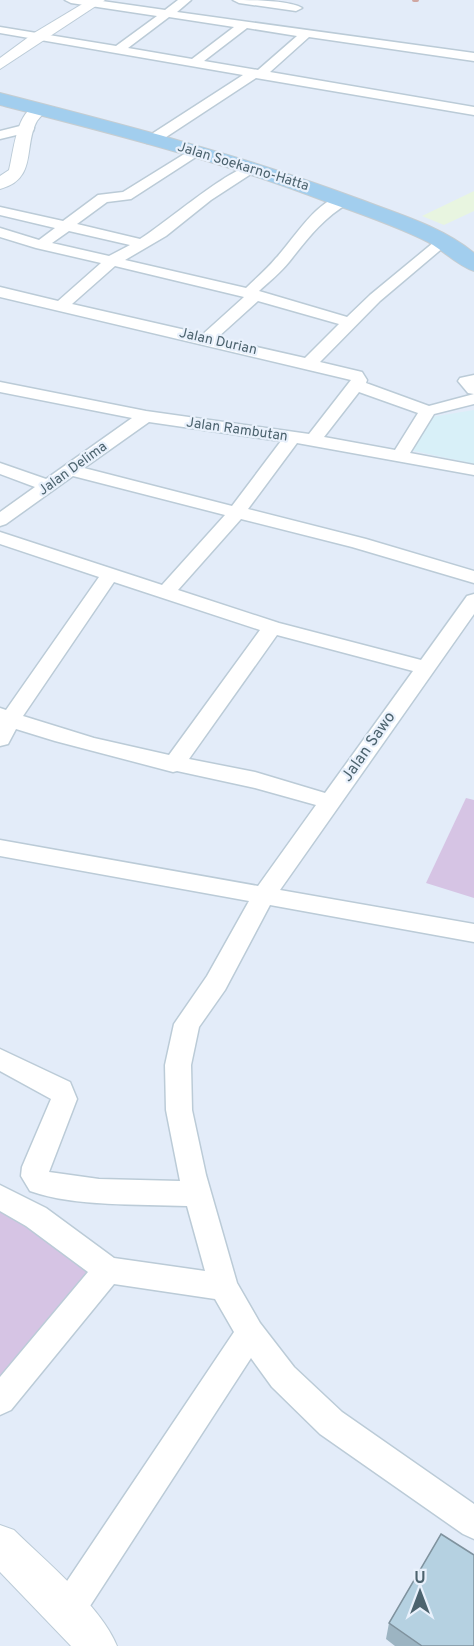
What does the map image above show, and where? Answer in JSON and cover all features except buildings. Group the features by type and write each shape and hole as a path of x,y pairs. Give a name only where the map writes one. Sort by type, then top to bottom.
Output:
{"highway":[{"name":"Jalan Soekarno-Hatta","path":"0,99 194,152 344,200 444,241 472,258"}],"street":[{"path":"71,0 306,34 416,44 474,57"},
{"path":"119,50 185,0"},
{"path":"239,0 299,4"},
{"path":"0,65 95,2"},
{"path":"281,30 299,4"},
{"path":"195,62 245,24"},
{"path":"0,30 473,110"},
{"path":"152,140 256,75 306,34"},
{"path":"0,184 17,172 29,121 39,109"},
{"path":"0,135 28,128"},
{"path":"41,245 103,198 126,196 194,152"},
{"path":"62,305 112,261 161,233 206,196 249,169"},
{"path":"207,339 284,260 303,233 325,211 344,200"},
{"path":"0,211 140,243"},
{"path":"0,232 41,245 252,294 351,323"},
{"path":"309,363 375,298 444,241"},
{"name":"Jalan Durian","path":"0,292 354,373 359,378 356,386"},
{"path":"474,380 466,381 474,389"},
{"path":"313,440 356,386 428,411 474,399"},
{"name":"Jalan Rambutan","path":"0,387 146,416 313,440 474,470"},
{"path":"399,457 428,411"},
{"name":"Jalan Delima","path":"0,520 146,416"},
{"path":"167,591 237,512 292,438"},
{"path":"0,468 50,486"},
{"path":"70,470 359,543 474,577"},
{"path":"0,538 272,627 425,668"},
{"path":"0,739 5,717 110,574"},
{"name":"Jalan Sawo","path":"474,600 264,895 216,983 187,1024 178,1065 179,1110 198,1194 224,1287 250,1333 283,1377 331,1423 474,1523"},
{"path":"173,765 272,627"},
{"path":"5,717 87,744 173,765 256,781 331,802"},
{"path":"0,848 474,933"},
{"path":"0,1059 62,1090 64,1099 36,1167 35,1176 40,1183 99,1191 198,1194"},
{"path":"0,1197 36,1217 108,1270 224,1287"},
{"path":"0,1400 108,1270"},
{"path":"67,1611 250,1333"},
{"path":"0,1544 67,1611 97,1646"}],"shaded area":[{"path":"474,191 474,211 444,225 422,216"},
{"path":"474,410 474,464 410,450 425,418"},
{"path":"466,798 474,800 474,898 426,883"},
{"path":"0,1204 96,1270 0,1380"}]}
